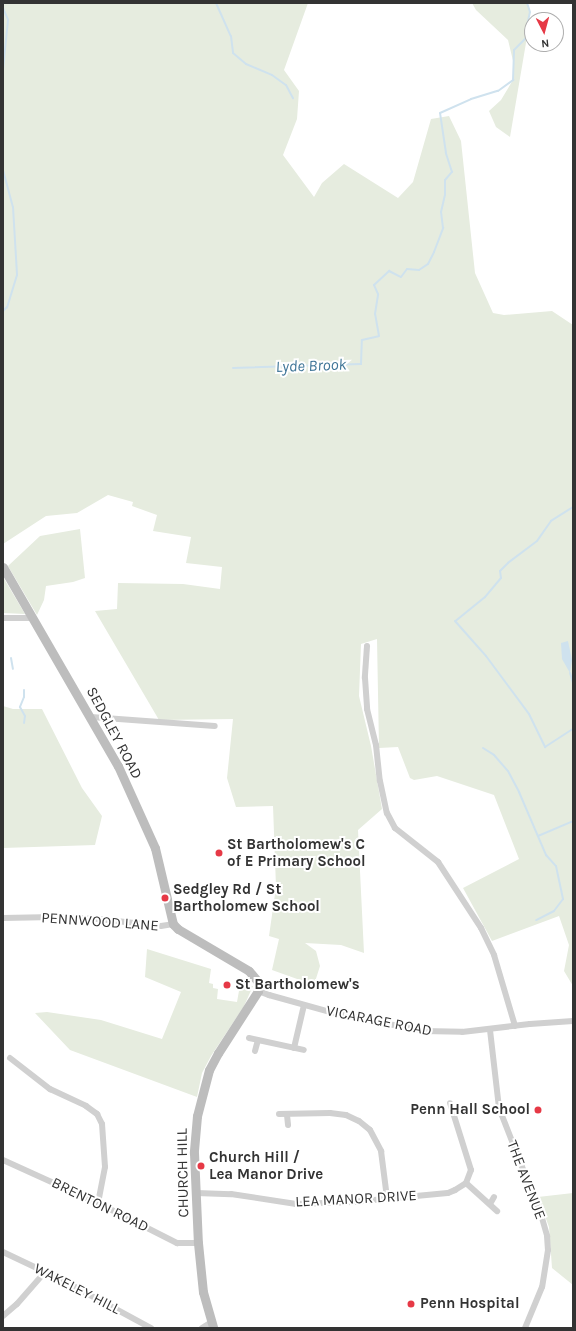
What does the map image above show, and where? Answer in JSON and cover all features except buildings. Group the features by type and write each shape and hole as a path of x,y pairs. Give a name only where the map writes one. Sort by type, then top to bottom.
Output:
{"street":[{"name":"SEDGLEY ROAD","path":"3,567 118,766 155,848 173,924"},
{"path":"3,618 33,618"},
{"path":"367,646 365,678 366,709 376,745 380,781 387,813 395,828 438,862 481,928 494,954 515,1026"},
{"path":"91,717 215,726"},
{"name":"PENNWOOD LANE","path":"3,918 62,917 99,919 154,926 173,924"},
{"path":"173,924 178,929 249,971 255,976 259,987"},
{"name":"VICARAGE ROAD","path":"259,987 304,1005 423,1031 444,1033 490,1030 515,1026 573,1021"},
{"name":"CHURCH HILL","path":"208,1326 198,1244 194,1153 196,1128 209,1070 259,987"},
{"path":"294,1048 304,1005"},
{"name":"THE AVENUE","path":"490,1030 499,1108 542,1218 547,1236 548,1255 542,1287 525,1328"},
{"path":"249,1038 304,1050"},
{"path":"255,1051 258,1040"},
{"path":"10,1058 50,1089 86,1106 97,1114 102,1124 105,1167 98,1203"},
{"path":"450,1103 471,1170 466,1183 498,1211"},
{"path":"453,1113 463,1110"},
{"path":"279,1114 330,1113 346,1115 359,1121 370,1130 381,1151 387,1198"},
{"path":"287,1115 288,1125"},
{"name":"BRENTON ROAD","path":"3,1160 98,1203 177,1243 198,1244"},
{"name":"LEA MANOR DRIVE","path":"196,1194 231,1194 296,1204 448,1193 466,1183"},
{"path":"490,1204 494,1197"},
{"name":"WAKELEY HILL","path":"3,1252 64,1281 151,1328"},
{"path":"3,1316 17,1304 45,1272"}],"shaded area":[{"path":"3,3 308,3 284,70 299,91 297,119 283,155 314,197 322,183 344,164 398,198 413,182 431,119 449,116 461,141 475,273 493,313 504,315 552,311 573,325 573,986 564,971 569,945 559,916 492,941 463,888 519,859 494,795 437,776 414,780 410,778 398,747 379,748 377,639 361,644 359,696 371,746 382,809 358,830 364,953 341,945 305,943 316,951 320,966 314,985 272,970 279,939 269,936 276,887 273,806 236,807 227,778 233,719 159,720 95,611 117,609 118,583 183,584 220,589 222,567 186,563 191,537 153,531 157,515 132,506 133,502 108,495 77,513 46,516 3,544"},
{"path":"472,3 527,3 530,12 524,12 524,52 510,137 496,127 489,111 501,100 513,80 514,65 508,40 476,10"},
{"path":"80,529 85,578 73,582 46,586 44,600 37,615 8,566 40,536"},
{"path":"3,577 25,614 3,613"},
{"path":"3,706 13,709 42,709 82,788 102,816 95,845 3,848"},
{"path":"147,949 211,969 209,983 213,984 213,988 218,989 217,999 237,1002 240,985 253,986 244,1006 211,1056 202,1073 197,1097 70,1050 35,1013 47,1012 101,1020 162,1039 181,992 145,977"},
{"path":"573,1193 573,1285 552,1268 549,1227 538,1197"}],"water":[{"path":"568,641 572,660 570,673 562,659 561,643"}],"waterway":[{"path":"216,3 231,36 233,53 246,64 272,75 286,85 293,98"},
{"name":"Lyde Brook","path":"233,368 361,364 362,340 379,336 375,314 378,294 374,285 389,271 401,277 407,269 419,270 428,264 443,228 441,212 445,195 445,180 452,172 446,153 440,113 471,99 498,91 513,80 514,50 527,37 527,26 530,12 527,3"},
{"path":"3,8 8,20 3,69"},
{"path":"3,170 13,207 17,275 7,307 3,311"},
{"path":"573,507 551,521 537,541 500,571 501,578 485,597 455,621 486,656 529,714 545,747 573,729"},
{"path":"11,658 13,669"},
{"path":"570,673 573,683"},
{"path":"24,690 24,697 20,707 25,716 24,723"},
{"path":"483,748 494,755 508,771 519,792 546,855 556,866 563,899 554,911 536,920"},
{"path":"538,836 573,821"}],"place":[{"name":"St Bartholomew's C of E Primary School","path":"219,853"},
{"name":"Sedgley Rd / St Bartholomew School","path":"165,898"},
{"name":"St Bartholomew's","path":"227,985"},
{"name":"Penn Hall School","path":"538,1110"},
{"name":"Church Hill / Lea Manor Drive","path":"201,1166"},
{"name":"Penn Hospital","path":"411,1304"}]}
